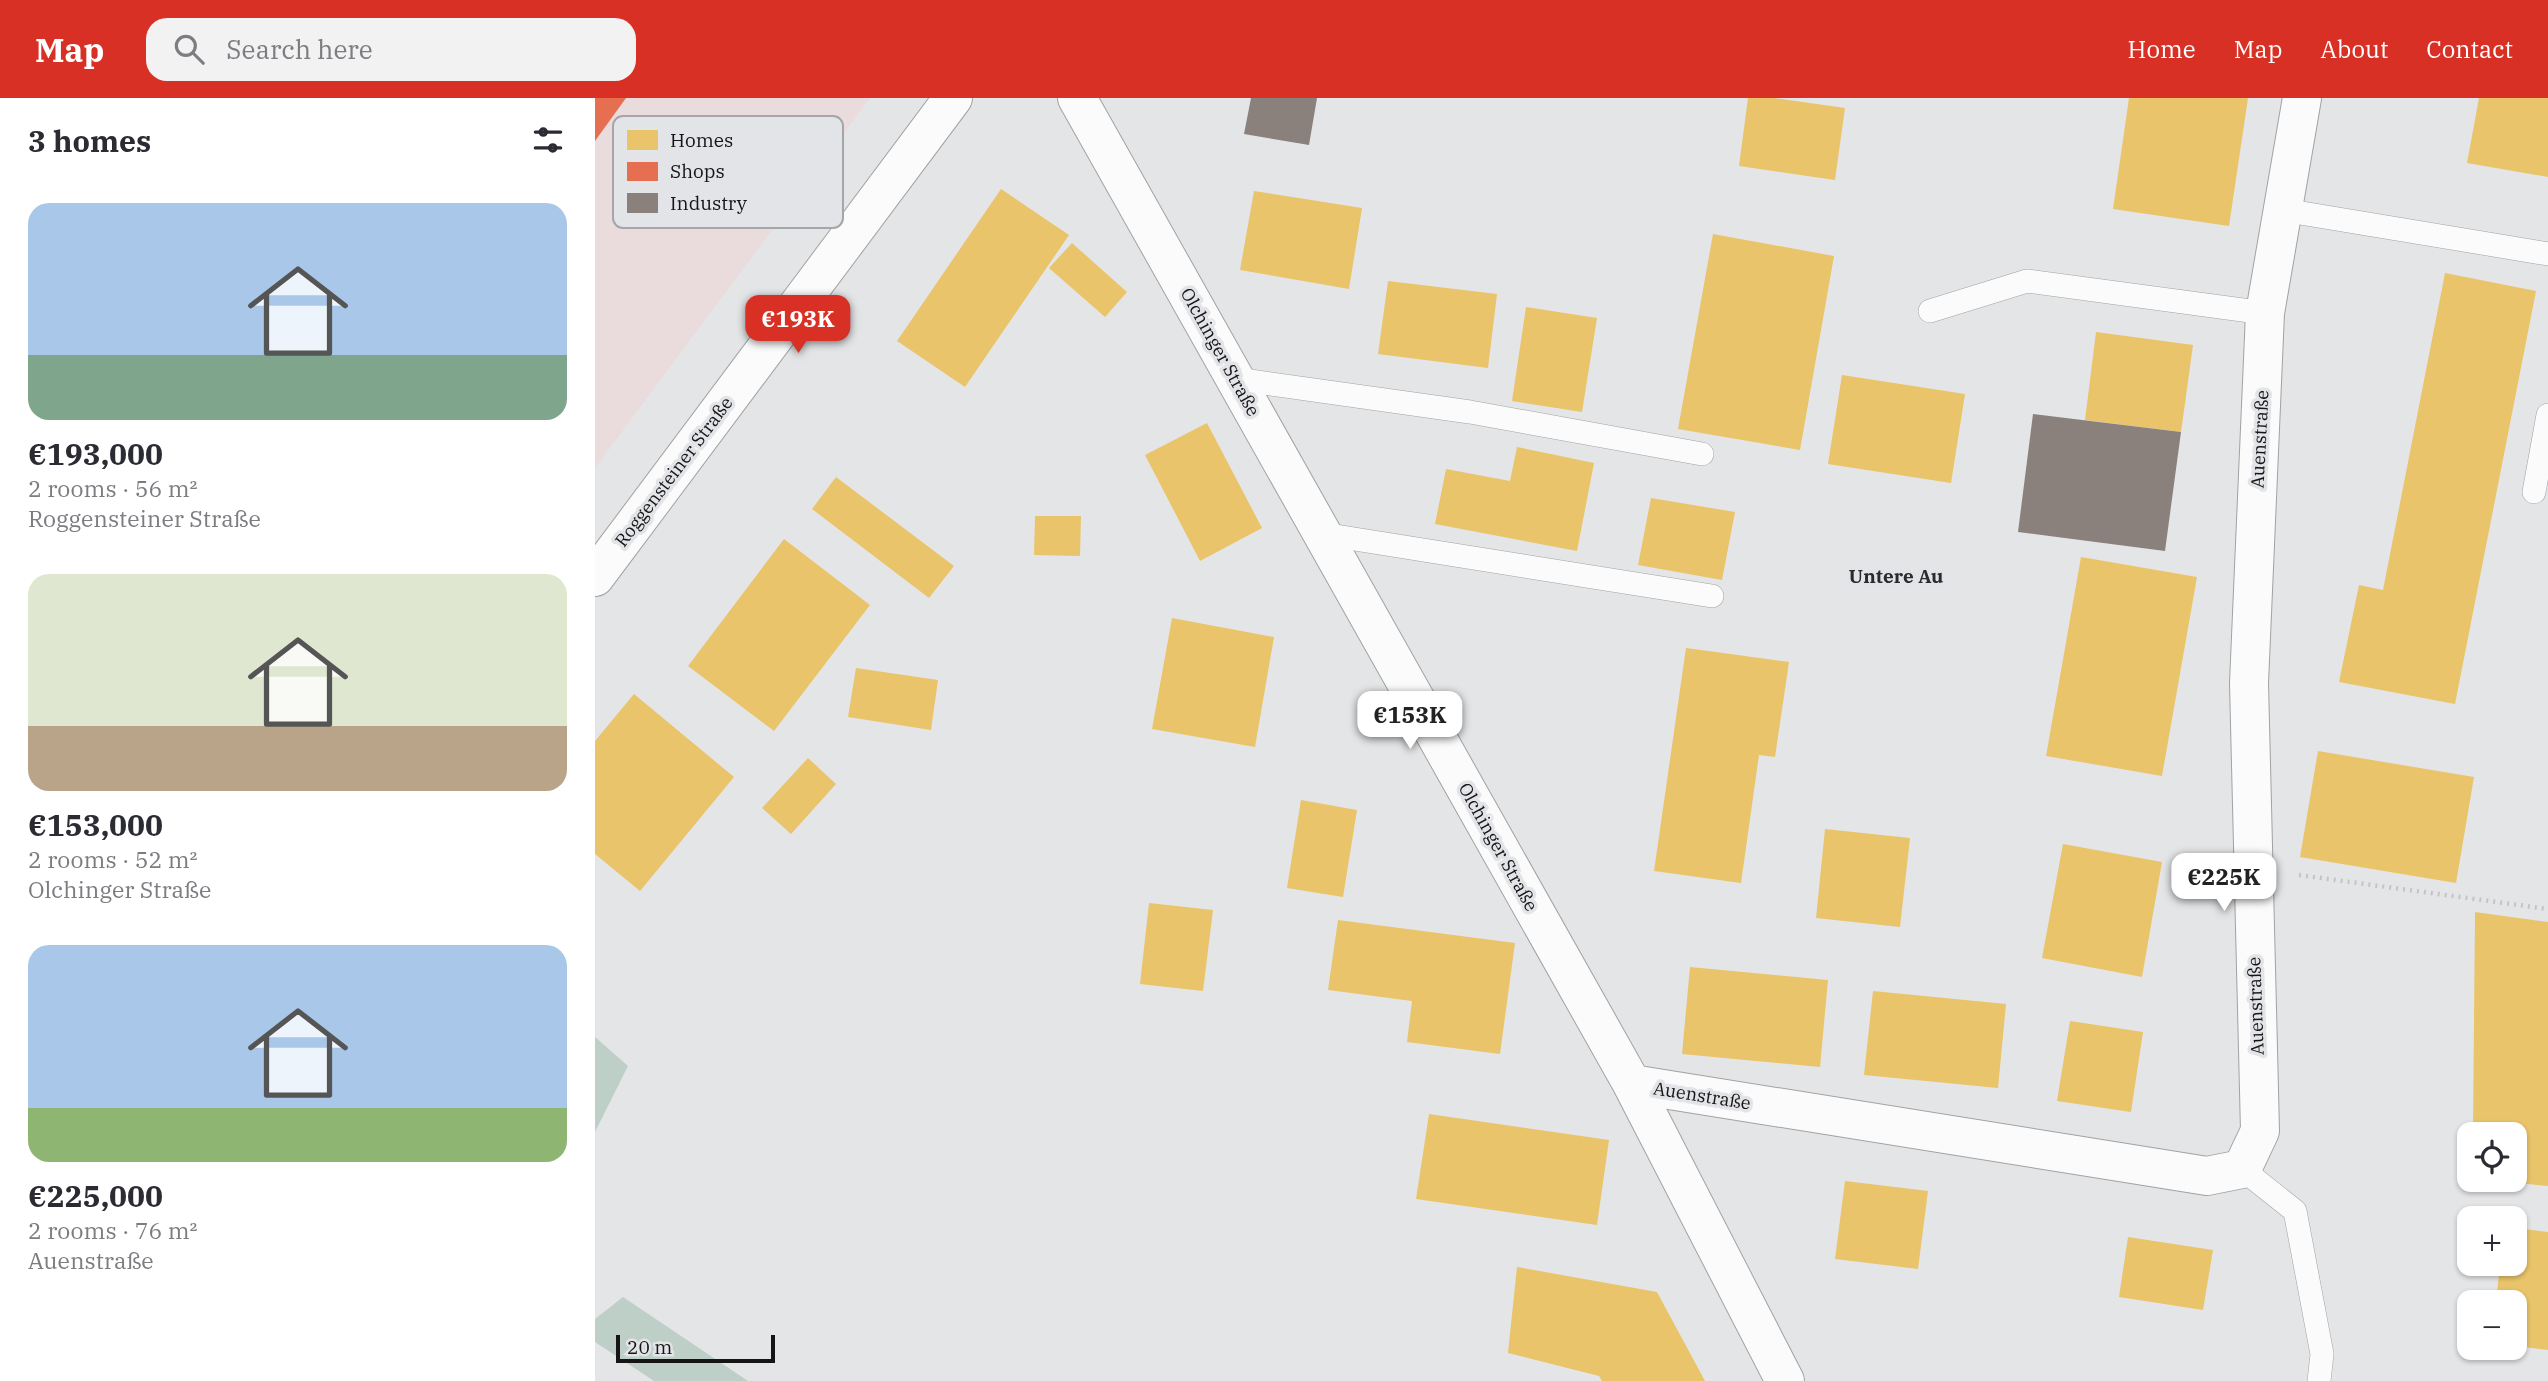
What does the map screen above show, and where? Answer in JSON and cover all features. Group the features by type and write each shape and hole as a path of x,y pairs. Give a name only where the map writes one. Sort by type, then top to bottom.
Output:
{"street":[{"name":"Roggensteiner Straße","path":"595,577 953,98"},
{"name":"Olchinger Straße","path":"1077,98 1632,1084 1786,1381"},
{"name":"Auenstraße","path":"1632,1084 2207,1176 2242,1168 2260,1131 2249,683 2265,313 2302,98"}],"lane":[{"path":"2283,210 2548,254"},
{"path":"1930,311 2027,281 2265,313"},
{"path":"1236,379 1470,412 1702,454"},
{"path":"2533,492 2548,415"},
{"path":"1323,534 1712,596"},
{"path":"2242,1168 2295,1211 2322,1354 2319,1381"}],"path":[{"path":"2252,869 2548,909"}],"shaded area":[{"path":"595,98 870,98 843,134 843,116 613,116 613,228 773,228 595,468"},
{"path":"595,1037 628,1066 595,1132"},
{"path":"623,1297 748,1381 654,1381 595,1342 595,1319"}],"building: Homes":[{"path":"1748,98 1774,98 1845,108 1835,180 1739,166"},
{"path":"2129,98 2248,98 2229,226 2113,209"},
{"path":"2479,98 2548,98 2548,177 2467,163"},
{"path":"1001,189 1069,235 965,387 897,341"},
{"path":"1254,191 1362,208 1349,289 1240,270"},
{"path":"1713,234 1834,256 1800,450 1678,429"},
{"path":"1072,243 1127,292 1105,317 1049,268"},
{"path":"2445,273 2536,291 2455,704 2339,682 2359,585 2383,590"},
{"path":"1388,281 1497,294 1488,368 1378,354"},
{"path":"1526,307 1597,318 1582,412 1512,401"},
{"path":"2096,332 2193,345 2181,432 2085,420"},
{"path":"1842,375 1965,394 1951,483 1828,464"},
{"path":"1207,423 1262,528 1200,561 1145,455"},
{"path":"1517,447 1594,463 1577,551 1435,524 1446,469 1510,481"},
{"path":"836,477 954,566 929,598 812,509"},
{"path":"1651,498 1735,512 1722,580 1638,565"},
{"path":"1035,516 1081,516 1080,556 1034,555"},
{"path":"784,539 870,605 774,731 688,666"},
{"path":"2081,557 2197,577 2162,776 2046,756"},
{"path":"1172,618 1274,637 1255,747 1152,729"},
{"path":"1686,648 1789,662 1775,757 1759,755 1741,883 1654,871"},
{"path":"856,668 938,680 931,730 848,717"},
{"path":"634,694 734,777 640,891 595,854 595,741"},
{"path":"2318,751 2474,777 2456,883 2300,857"},
{"path":"808,758 836,784 791,834 762,808"},
{"path":"1301,800 1357,810 1343,897 1287,888"},
{"path":"1825,829 1910,838 1900,927 1816,918"},
{"path":"2063,844 2162,862 2142,977 2042,958"},
{"path":"1149,903 1213,910 1203,991 1140,984"},
{"path":"2475,912 2548,922 2548,1186 2527,1184 2527,1122 2473,1122"},
{"path":"1338,920 1515,943 1500,1054 1407,1042 1412,1001 1328,990"},
{"path":"1690,967 1828,980 1820,1067 1682,1054"},
{"path":"1873,991 2006,1004 1998,1088 1864,1075"},
{"path":"2070,1021 2143,1032 2131,1112 2057,1101"},
{"path":"1429,1114 1609,1140 1597,1225 1416,1199"},
{"path":"1845,1181 1928,1191 1918,1269 1835,1259"},
{"path":"2527,1229 2548,1232 2548,1350 2527,1347 2527,1290 2497,1290 2499,1276 2527,1276"},
{"path":"2128,1237 2213,1250 2203,1310 2119,1297"},
{"path":"1517,1267 1657,1292 1705,1381 1602,1381 1599,1376 1508,1353"}],"building: Shops":[{"path":"595,98 626,98 613,116 595,141"}],"building: Industry":[{"path":"1251,98 1317,98 1309,145 1244,134"},
{"path":"2033,414 2181,432 2165,551 2018,532"}],"district":[{"name":"Untere Au","path":"1896,576"}]}
